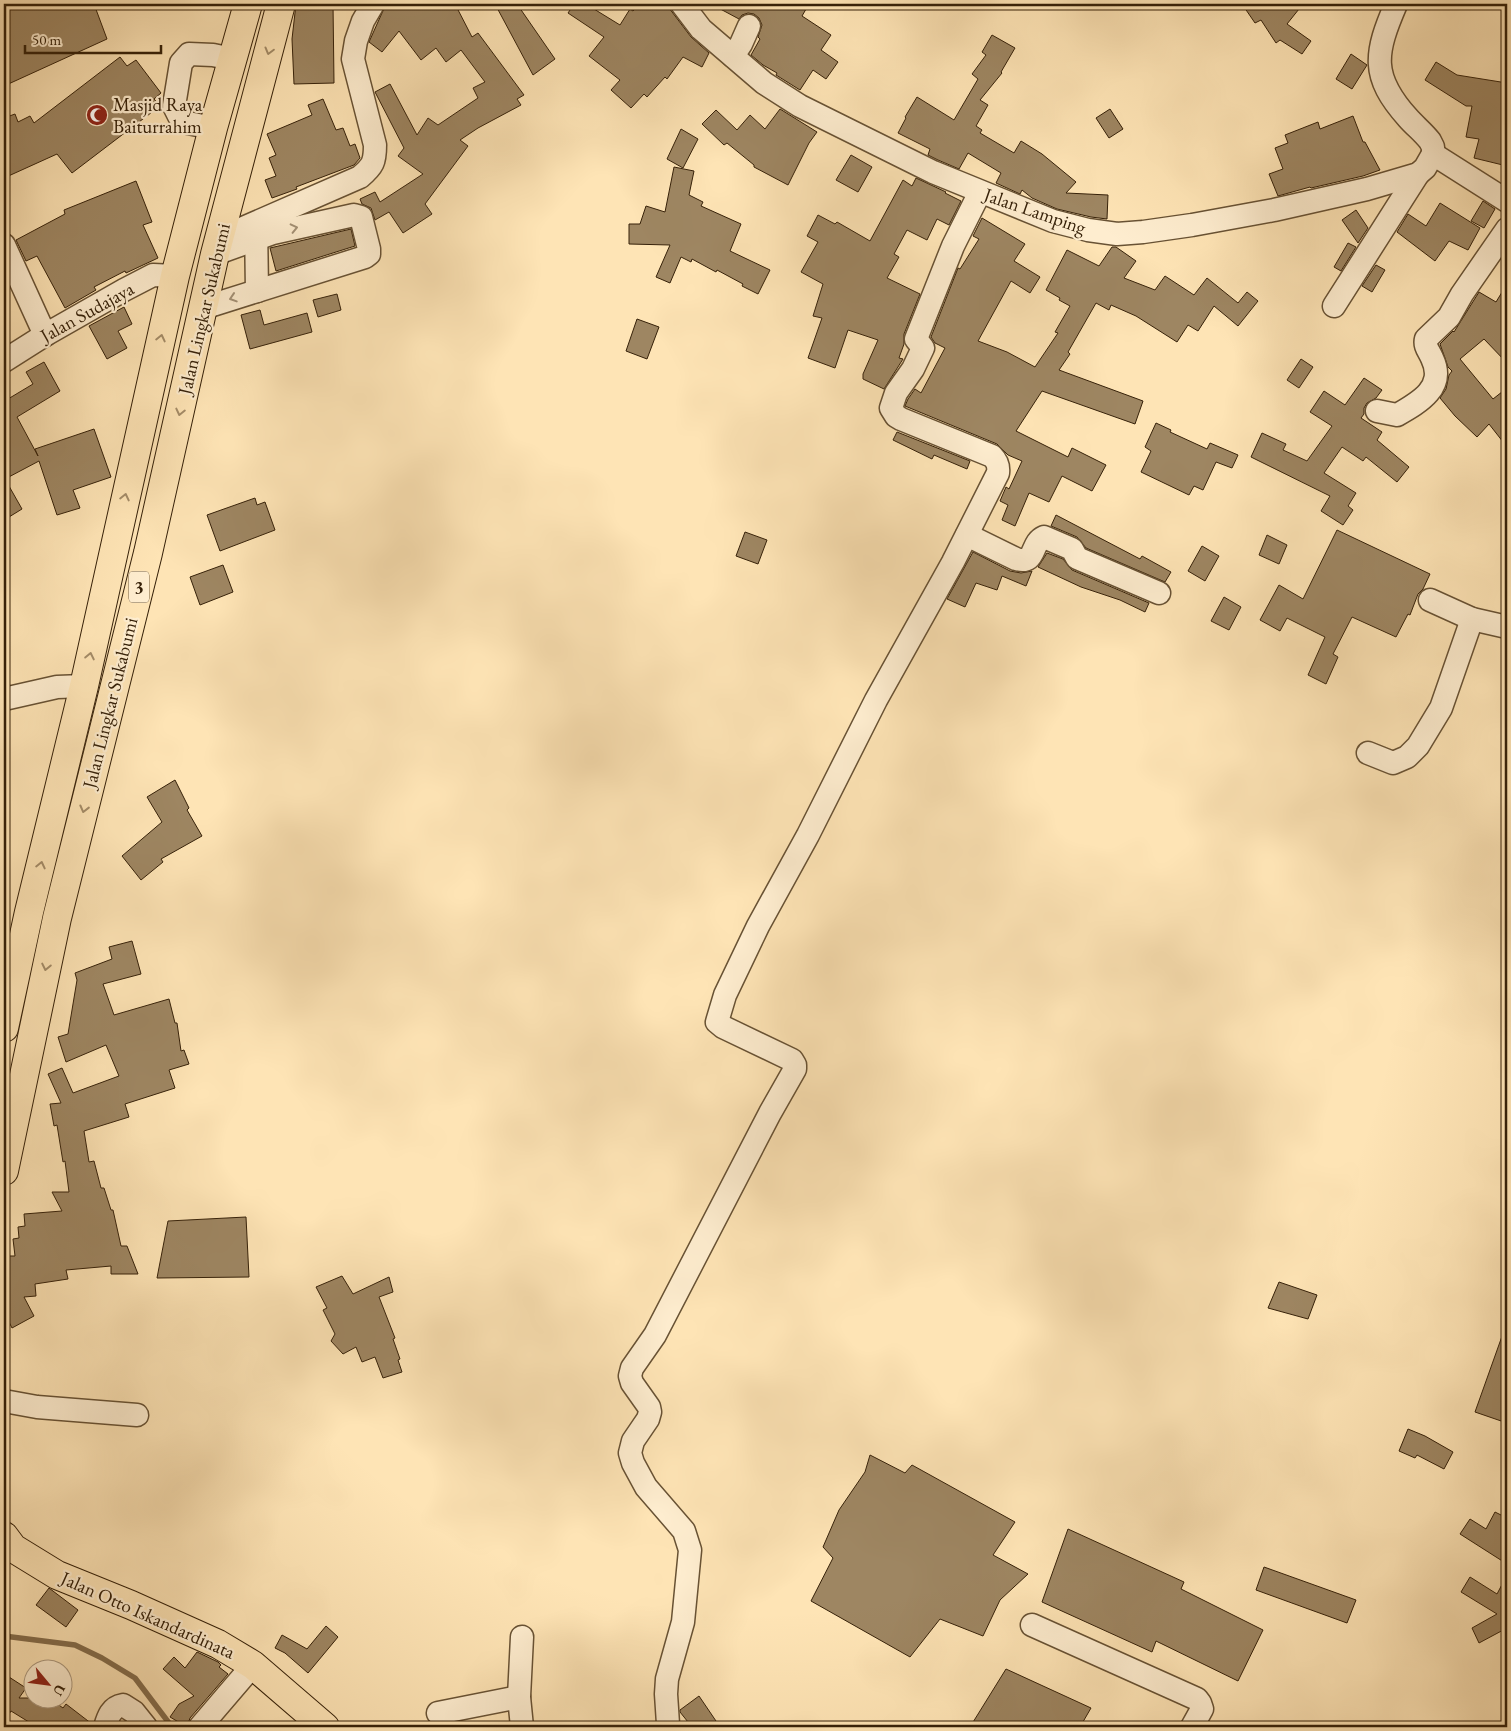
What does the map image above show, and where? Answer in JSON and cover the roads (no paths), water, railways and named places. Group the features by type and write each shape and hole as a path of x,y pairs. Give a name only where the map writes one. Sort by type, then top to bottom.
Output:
{"main road":[{"name":"Jalan Lingkar Sukabumi","path":"4,1028 29,912 84,686 113,547 175,276 213,128 248,4"},
{"name":"Jalan Lingkar Sukabumi","path":"4,1172 57,918 148,553 217,246 281,4"},
{"path":"113,547 148,553"},
{"name":"Jalan Otto Iskandardinata","path":"7,1543 57,1575 187,1629 218,1644 253,1665 325,1727"}],"street":[{"path":"217,246 256,230 360,178 371,168 375,158 375,145 353,59 356,41 363,21 373,4"},
{"name":"Jalan Lamping","path":"682,4 701,28 764,83 800,106 925,168 980,192 1054,221 1088,230 1117,234 1192,225 1274,210 1367,189 1418,174"},
{"path":"1334,306 1418,174 1425,168 1433,154 1430,140 1397,106 1388,93 1382,78 1379,65 1379,50 1396,4"},
{"path":"733,56 749,26"},
{"path":"213,128 188,122 179,116 174,106 181,63 189,54 213,55 232,59"},
{"path":"1433,154 1507,201"},
{"path":"668,1724 667,1679 682,1622 690,1550 684,1531 646,1487 633,1463 630,1448 650,1412 650,1407 632,1383 630,1376 632,1368 655,1334 795,1067 792,1060 723,1027 717,1022 725,995 758,926 808,835 876,700 998,473 999,466 997,460 992,456 901,419 896,416 891,408 896,393 913,369 923,348 916,339 953,246 980,192"},
{"path":"203,308 365,257 369,254 361,217 354,214 256,230"},
{"path":"1377,411 1397,415 1430,392 1436,381 1436,369 1425,345 1426,339 1449,317 1462,294 1507,229"},
{"path":"256,230 257,290"},
{"path":"4,246 45,335"},
{"name":"Jalan Sudajaya","path":"4,361 45,335 153,275 175,276"},
{"path":"966,535 1024,561 1030,558 1038,540 1044,537 1072,549 1077,558 1159,593"},
{"path":"1430,600 1472,618 1507,626"},
{"path":"1368,753 1393,763 1407,758 1418,746 1441,708 1472,618"},
{"path":"4,699 57,687 84,686"},
{"path":"4,1401 37,1406 137,1415"},
{"path":"1032,1625 1197,1699 1202,1709 1192,1727"},
{"path":"522,1637 519,1697 522,1727"},
{"path":"200,1727 253,1665"},
{"path":"438,1713 519,1697"},
{"path":"105,1727 114,1709 123,1706 134,1712 146,1727"}],"waterway":[{"path":"4,1636 75,1645 102,1658 135,1678 172,1727"}],"place":[{"name":"Masjid Raya Baiturrahim","path":"97,115"}]}
